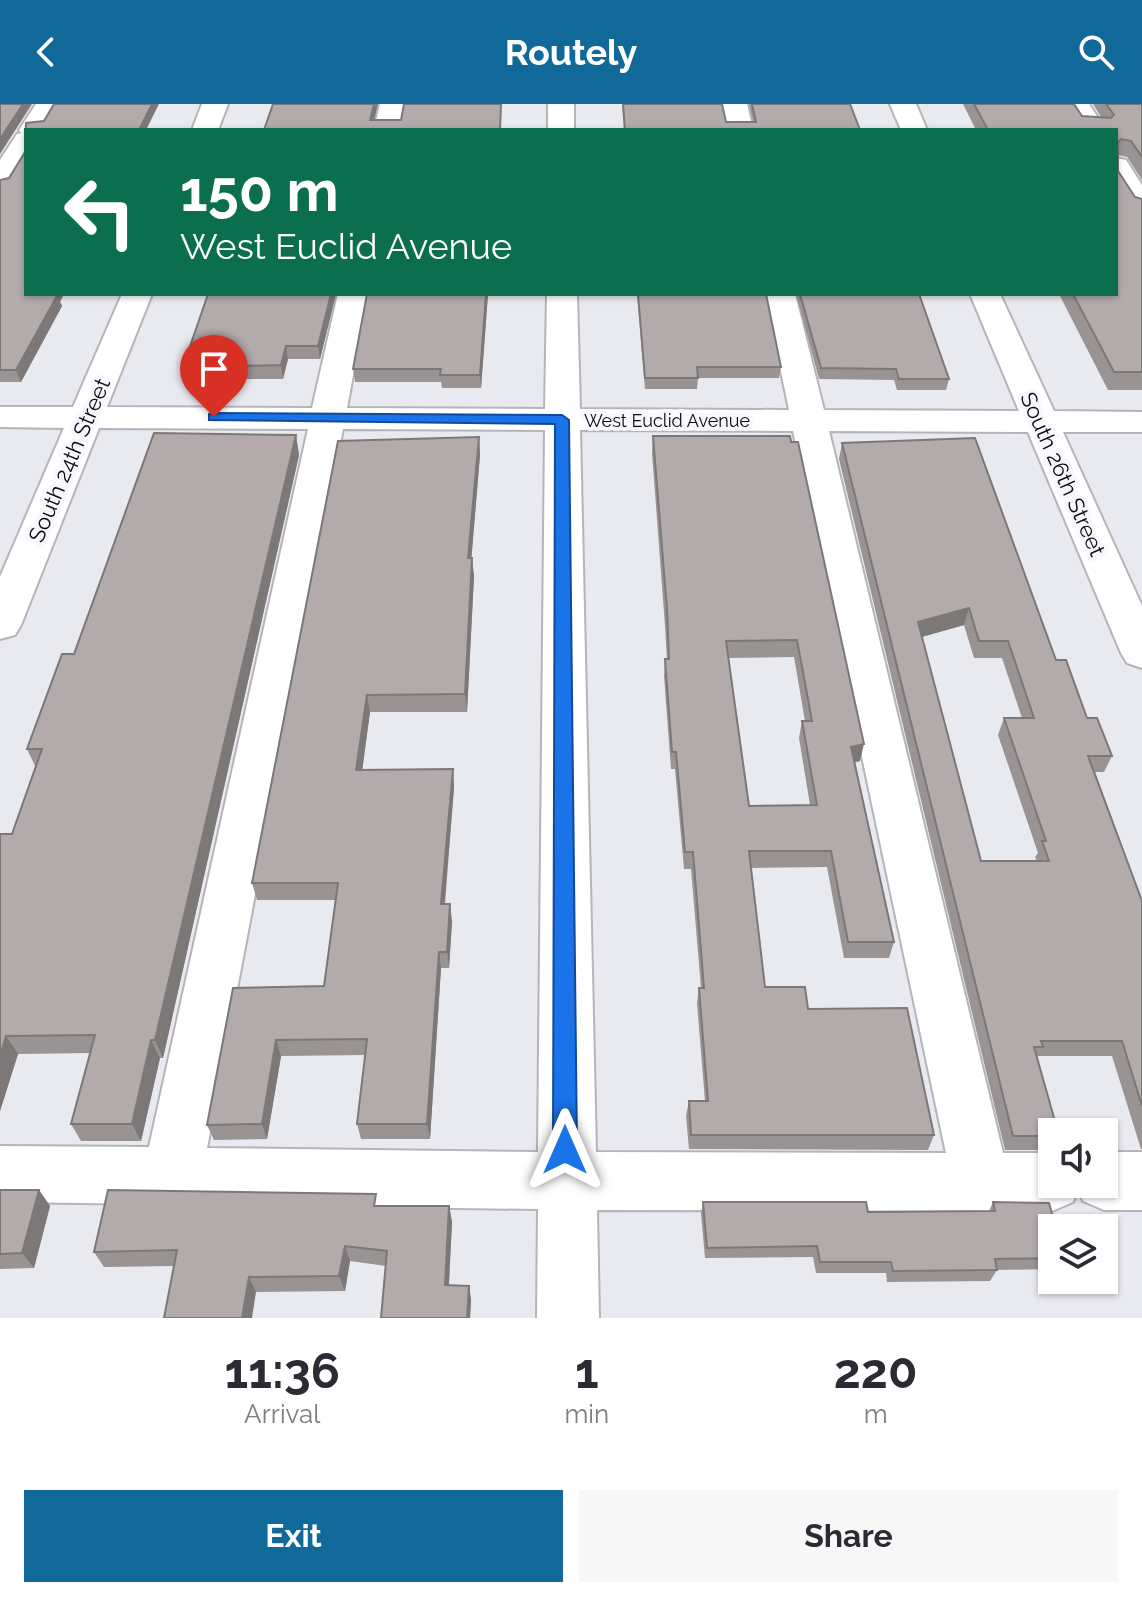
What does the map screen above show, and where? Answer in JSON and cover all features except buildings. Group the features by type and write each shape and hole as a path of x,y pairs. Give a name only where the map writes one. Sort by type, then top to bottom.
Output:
{"street":[{"path":"33,128 49,104"},
{"path":"206,128 215,104"},
{"path":"387,128 393,104"},
{"path":"561,104 561,128"},
{"path":"734,104 740,128"},
{"path":"903,104 913,128"},
{"path":"1076,104 1092,128"},
{"path":"0,181 24,143"},
{"path":"1118,169 1141,202"},
{"name":"South 24th Street","path":"0,625 136,296"},
{"path":"172,1176 353,296"},
{"path":"562,296 568,1318"},
{"path":"780,296 981,1182"},
{"name":"South 26th Street","path":"986,296 1142,653"},
{"name":"West Euclid Avenue","path":"0,417 1142,422"},
{"path":"0,1174 565,1181 1038,1182"},
{"path":"1118,1181 1142,1181"}],"route":[{"path":"214,417 562,420 565,1150"}]}
